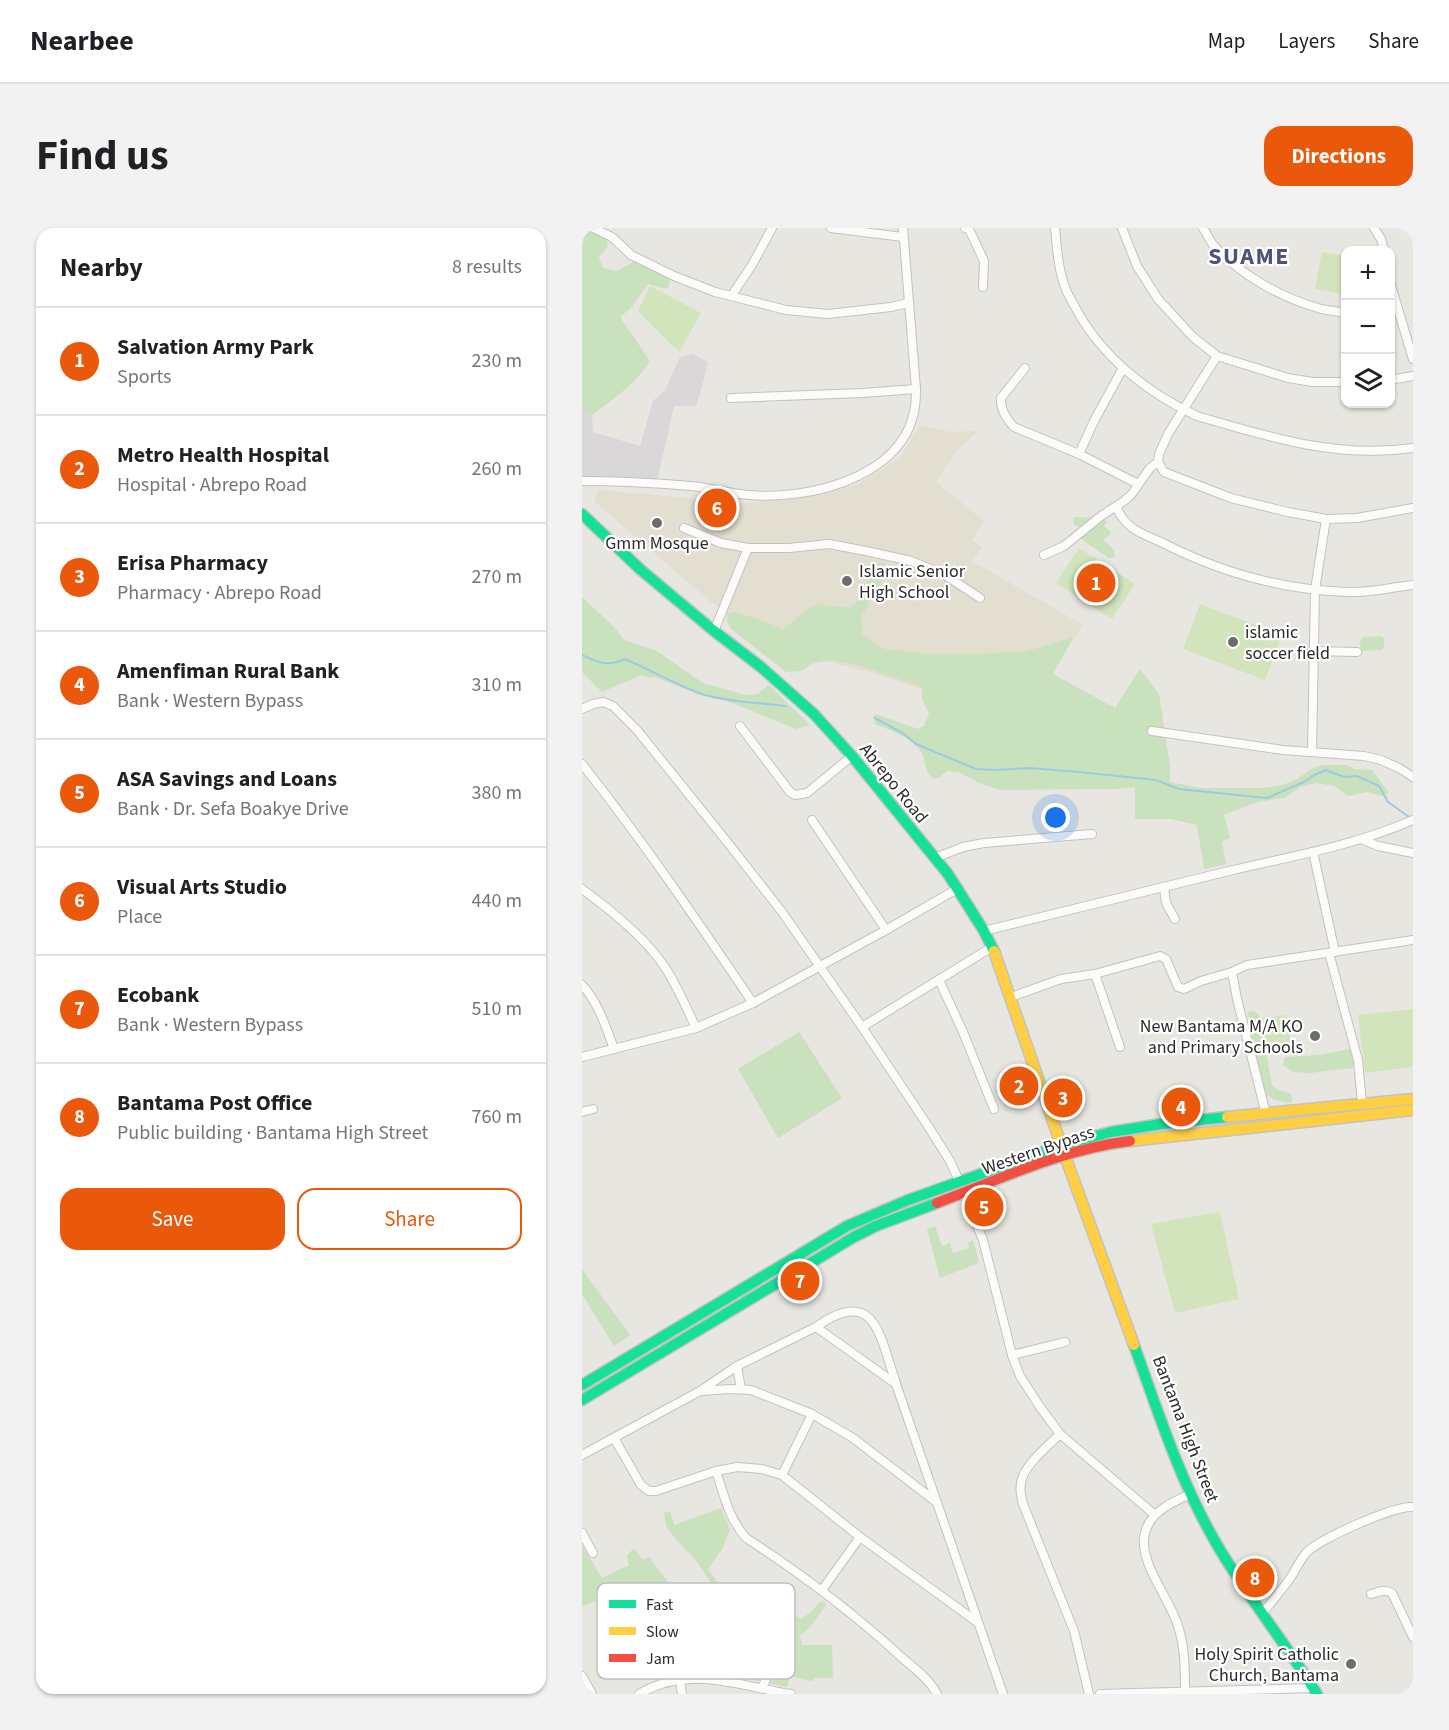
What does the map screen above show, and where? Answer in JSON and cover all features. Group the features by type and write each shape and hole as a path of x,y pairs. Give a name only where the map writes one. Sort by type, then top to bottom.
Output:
{"main road":[{"name":"Abrepo Road","path":"582,514 641,570 786,688 814,714 852,756 948,874 992,947 1063,1150"},
{"name":"Western Bypass","path":"582,1400 876,1226 964,1194 1089,1137 1131,1129 1413,1099"},
{"name":"Western Bypass","path":"582,1385 838,1231 870,1215 959,1181 1063,1150 1413,1110"},
{"name":"Bantama High Street","path":"1063,1150 1190,1494 1215,1542 1315,1691"},
{"path":"838,1231 846,1242"}],"street":[{"path":"593,228 612,237 631,255 674,276 715,292 786,310 828,314 908,303"},
{"path":"732,295 772,228"},
{"path":"582,481 694,487 750,495 795,495 815,491 862,474 884,460 896,448 913,417 916,389 903,232 831,228"},
{"path":"965,228 969,229 984,261 983,287"},
{"path":"1055,228 1065,289 1085,325 1116,362 1148,387 1184,410 1282,441 1333,450 1370,452 1413,448"},
{"path":"1122,228 1137,266 1158,299 1193,337 1217,356 1288,378 1313,382 1341,382"},
{"path":"1203,228 1214,246 1238,269 1275,290 1319,309 1341,312"},
{"path":"1374,228 1382,246"},
{"path":"1395,310 1413,359"},
{"path":"1217,356 1168,434 1158,462 1164,472 1231,498 1326,519 1357,518 1413,508"},
{"path":"1025,368 1001,398 1001,405 1008,421 1014,427 1079,454 1138,484"},
{"path":"1079,454 1123,368"},
{"path":"1395,379 1413,376"},
{"path":"731,398 851,394 916,389"},
{"path":"1044,555 1064,546 1131,495 1150,468 1158,462"},
{"path":"1116,507 1122,518 1132,528 1174,549 1223,568 1263,580 1315,590 1353,592 1413,585"},
{"path":"1312,752 1312,651 1315,590 1326,519"},
{"path":"684,528 721,543 748,548 789,548 829,544 911,561 945,574 980,598"},
{"path":"714,631 748,548"},
{"path":"1312,651 1357,652"},
{"path":"582,709 603,702 613,706 637,730 782,912 928,1126 950,1161 959,1181"},
{"path":"740,726 790,792 795,795 807,794 852,756"},
{"path":"1152,730 1283,750 1364,756 1381,760 1413,777"},
{"path":"582,764 614,804 753,1003"},
{"path":"812,820 886,930"},
{"path":"984,931 1313,852 1391,830 1413,820"},
{"path":"935,858 963,847 984,843 1092,834"},
{"path":"1361,839 1377,846 1413,853"},
{"path":"1313,852 1332,952 1358,1060 1362,1104"},
{"path":"1164,888 1166,903 1175,919"},
{"path":"582,889 601,902 663,963 696,1028"},
{"path":"582,1057 696,1028 753,1003 957,889"},
{"path":"1011,998 1061,978 1095,974 1160,956 1166,959 1178,987 1184,989 1246,965 1413,940"},
{"path":"862,1028 992,947"},
{"path":"1232,972 1266,1114"},
{"path":"1095,974 1120,1047"},
{"path":"939,981 963,1032 994,1109"},
{"path":"582,985 604,1021 614,1049"},
{"path":"582,1112 593,1109"},
{"path":"964,1194 983,1240 1012,1355 1020,1376 1060,1434 1155,1515"},
{"path":"582,1455 700,1391 737,1366 816,1327 829,1318 844,1311 864,1313 878,1328 1004,1694"},
{"path":"816,1327 896,1384"},
{"path":"1012,1355 1065,1342"},
{"path":"737,1366 741,1389"},
{"path":"700,1391 741,1389 762,1394 812,1414 853,1438 936,1502"},
{"path":"782,1474 812,1414"},
{"path":"1060,1434 1029,1467 1022,1478 1020,1491 1023,1504 1074,1631 1089,1694"},
{"path":"614,1438 641,1485 649,1491 656,1491 716,1471 737,1467 749,1467 782,1474 860,1537 978,1623"},
{"path":"716,1471 732,1518 746,1538 822,1590 874,1632 924,1678 937,1694"},
{"path":"1185,1691 1185,1666 1179,1627 1146,1559 1143,1535 1148,1523 1155,1515 1190,1494"},
{"path":"1262,1614 1307,1552 1316,1545 1351,1527 1401,1508 1413,1507"},
{"path":"582,1533 593,1553"},
{"path":"822,1590 860,1537"},
{"path":"1371,1594 1379,1591 1392,1593 1413,1638"},
{"path":"582,1677 592,1694"},
{"path":"639,1694 650,1688 687,1679"},
{"path":"712,1679 762,1688 775,1693 791,1694"},
{"path":"762,1688 766,1679"},
{"path":"680,1680 682,1694"},
{"path":"1100,1694 1185,1691 1315,1691"}],"shaded area":[{"path":"693,354 708,362 702,387 696,406 674,406 657,481 582,479 582,403 585,411 592,415 593,432 640,446 653,401 665,390 680,357"},
{"name":"Islamic Senior High School","path":"920,425 950,432 978,431 957,451 936,482 984,521 972,540 982,548 972,561 1083,625 1025,714 936,694 873,673 830,662 815,661 804,670 732,624 732,615 711,602 594,501 598,490 746,503 823,494 858,484 886,467 901,456"}],"green space":[{"path":"582,229 606,238 608,247 599,257 603,268 617,271 635,261 670,278 669,288 648,284 631,308 620,317 650,361 631,384 592,415 585,411 582,403"},
{"path":"1322,252 1341,255 1341,293 1315,289"},
{"path":"650,286 701,313 679,352 638,311"},
{"path":"1074,517 1100,518 1107,521 1104,526 1111,534 1103,540 1114,550 1115,557 1109,558 1079,538 1083,534 1088,534 1090,529 1073,523"},
{"path":"1079,548 1135,584 1112,619 1056,583"},
{"path":"872,563 885,563 887,572 861,617 862,634 884,649 930,654 1025,652 1073,637 1053,674 1115,708 1140,669 1159,694 1170,766 1170,782 1201,788 1262,788 1283,785 1313,768 1324,765 1347,765 1355,769 1372,770 1389,793 1382,796 1367,792 1348,796 1335,786 1316,783 1300,787 1284,798 1257,802 1224,815 1230,838 1222,842 1226,864 1204,869 1197,825 1171,819 1135,819 1135,787 1000,790 979,783 959,772 947,771 933,779 927,771 918,747 901,735 875,724 873,717 876,714 918,729 924,726 929,713 922,700 922,687 858,665 830,660 814,663 800,671 786,672 730,628 727,621 727,613 737,612 784,629 809,608 821,604 849,608 862,598"},
{"path":"582,597 614,627 624,640 657,651 703,683 746,695 758,694 769,685 810,725 796,729 727,701 700,695 655,677 648,678 642,675 602,692 582,672"},
{"name":"islamic soccer field","path":"1200,604 1282,635 1265,680 1183,649"},
{"path":"1380,636 1384,638 1382,650 1361,651 1360,641 1363,637"},
{"path":"1413,1009 1413,1067 1365,1073 1358,1015"},
{"path":"1254,1011 1259,1015 1272,1085 1278,1090 1290,1093 1293,1099 1291,1103 1275,1100 1263,1093 1248,1012"},
{"path":"1286,1015 1293,1051 1268,1055 1262,1018"},
{"path":"799,1032 842,1098 778,1138 738,1069"},
{"path":"1355,1048 1361,1057 1361,1067 1310,1073 1293,1072 1283,1065 1285,1057 1319,1055"},
{"path":"1220,1212 1239,1299 1175,1313 1151,1224"},
{"path":"935,1226 942,1246 950,1243 953,1253 969,1248 968,1242 973,1240 979,1263 940,1278 927,1229"},
{"path":"582,1269 630,1335 614,1346 582,1294"},
{"path":"721,1508 730,1529 723,1548 708,1569 718,1583 711,1583 695,1559 667,1528 664,1513 670,1511 674,1525"},
{"path":"582,1545 602,1578 629,1565 627,1556 635,1549 642,1559 650,1557 669,1583 597,1583 597,1603 595,1601 582,1607"},
{"path":"821,1601 827,1604 810,1627 800,1636 802,1645 832,1645 833,1678 815,1678 811,1681 795,1677 795,1615 800,1619 810,1613"},
{"path":"748,1679 789,1679 787,1687"}],"waterway":[{"path":"582,655 603,663 625,659 711,697 786,706"},
{"path":"875,718 904,734 916,744 976,769 1029,768 1079,772 1156,780 1179,789 1267,798 1326,770 1344,777 1357,776 1379,786 1388,802 1409,817"}],"traffic: fast":[{"path":"582,514 641,570 761,667 814,714 852,756 948,874 994,951"},
{"path":"582,1385 847,1226 908,1200 1062,1145 1111,1132 1227,1117"},
{"path":"582,1400 854,1237 876,1226 937,1203"},
{"path":"1134,1345 1170,1446 1203,1519 1240,1581 1317,1694"}],"traffic: slow":[{"path":"994,951 1134,1345"},
{"path":"1227,1117 1413,1099"},
{"path":"1130,1141 1413,1110"}],"traffic: jam":[{"path":"937,1203 1056,1158 1130,1141"}],"place":[{"name":"Visual Arts Studio","path":"717,508"},
{"name":"Gmm Mosque","path":"657,523"},
{"name":"Islamic Senior High School","path":"847,581"},
{"name":"Salvation Army Park","path":"1096,583"},
{"name":"islamic soccer field","path":"1233,642"},
{"name":"New Bantama M/A KO and Primary Schools","path":"1315,1036"},
{"name":"Metro Health Hospital","path":"1019,1086"},
{"name":"Erisa Pharmacy","path":"1063,1098"},
{"name":"Amenfiman Rural Bank","path":"1181,1107"},
{"name":"ASA Savings and Loans","path":"984,1207"},
{"name":"Ecobank","path":"800,1281"},
{"name":"Bantama Post Office","path":"1255,1578"},
{"name":"Holy Spirit Catholic Church, Bantama","path":"1351,1664"}],"district":[{"name":"SUAME","path":"1249,256"}]}
